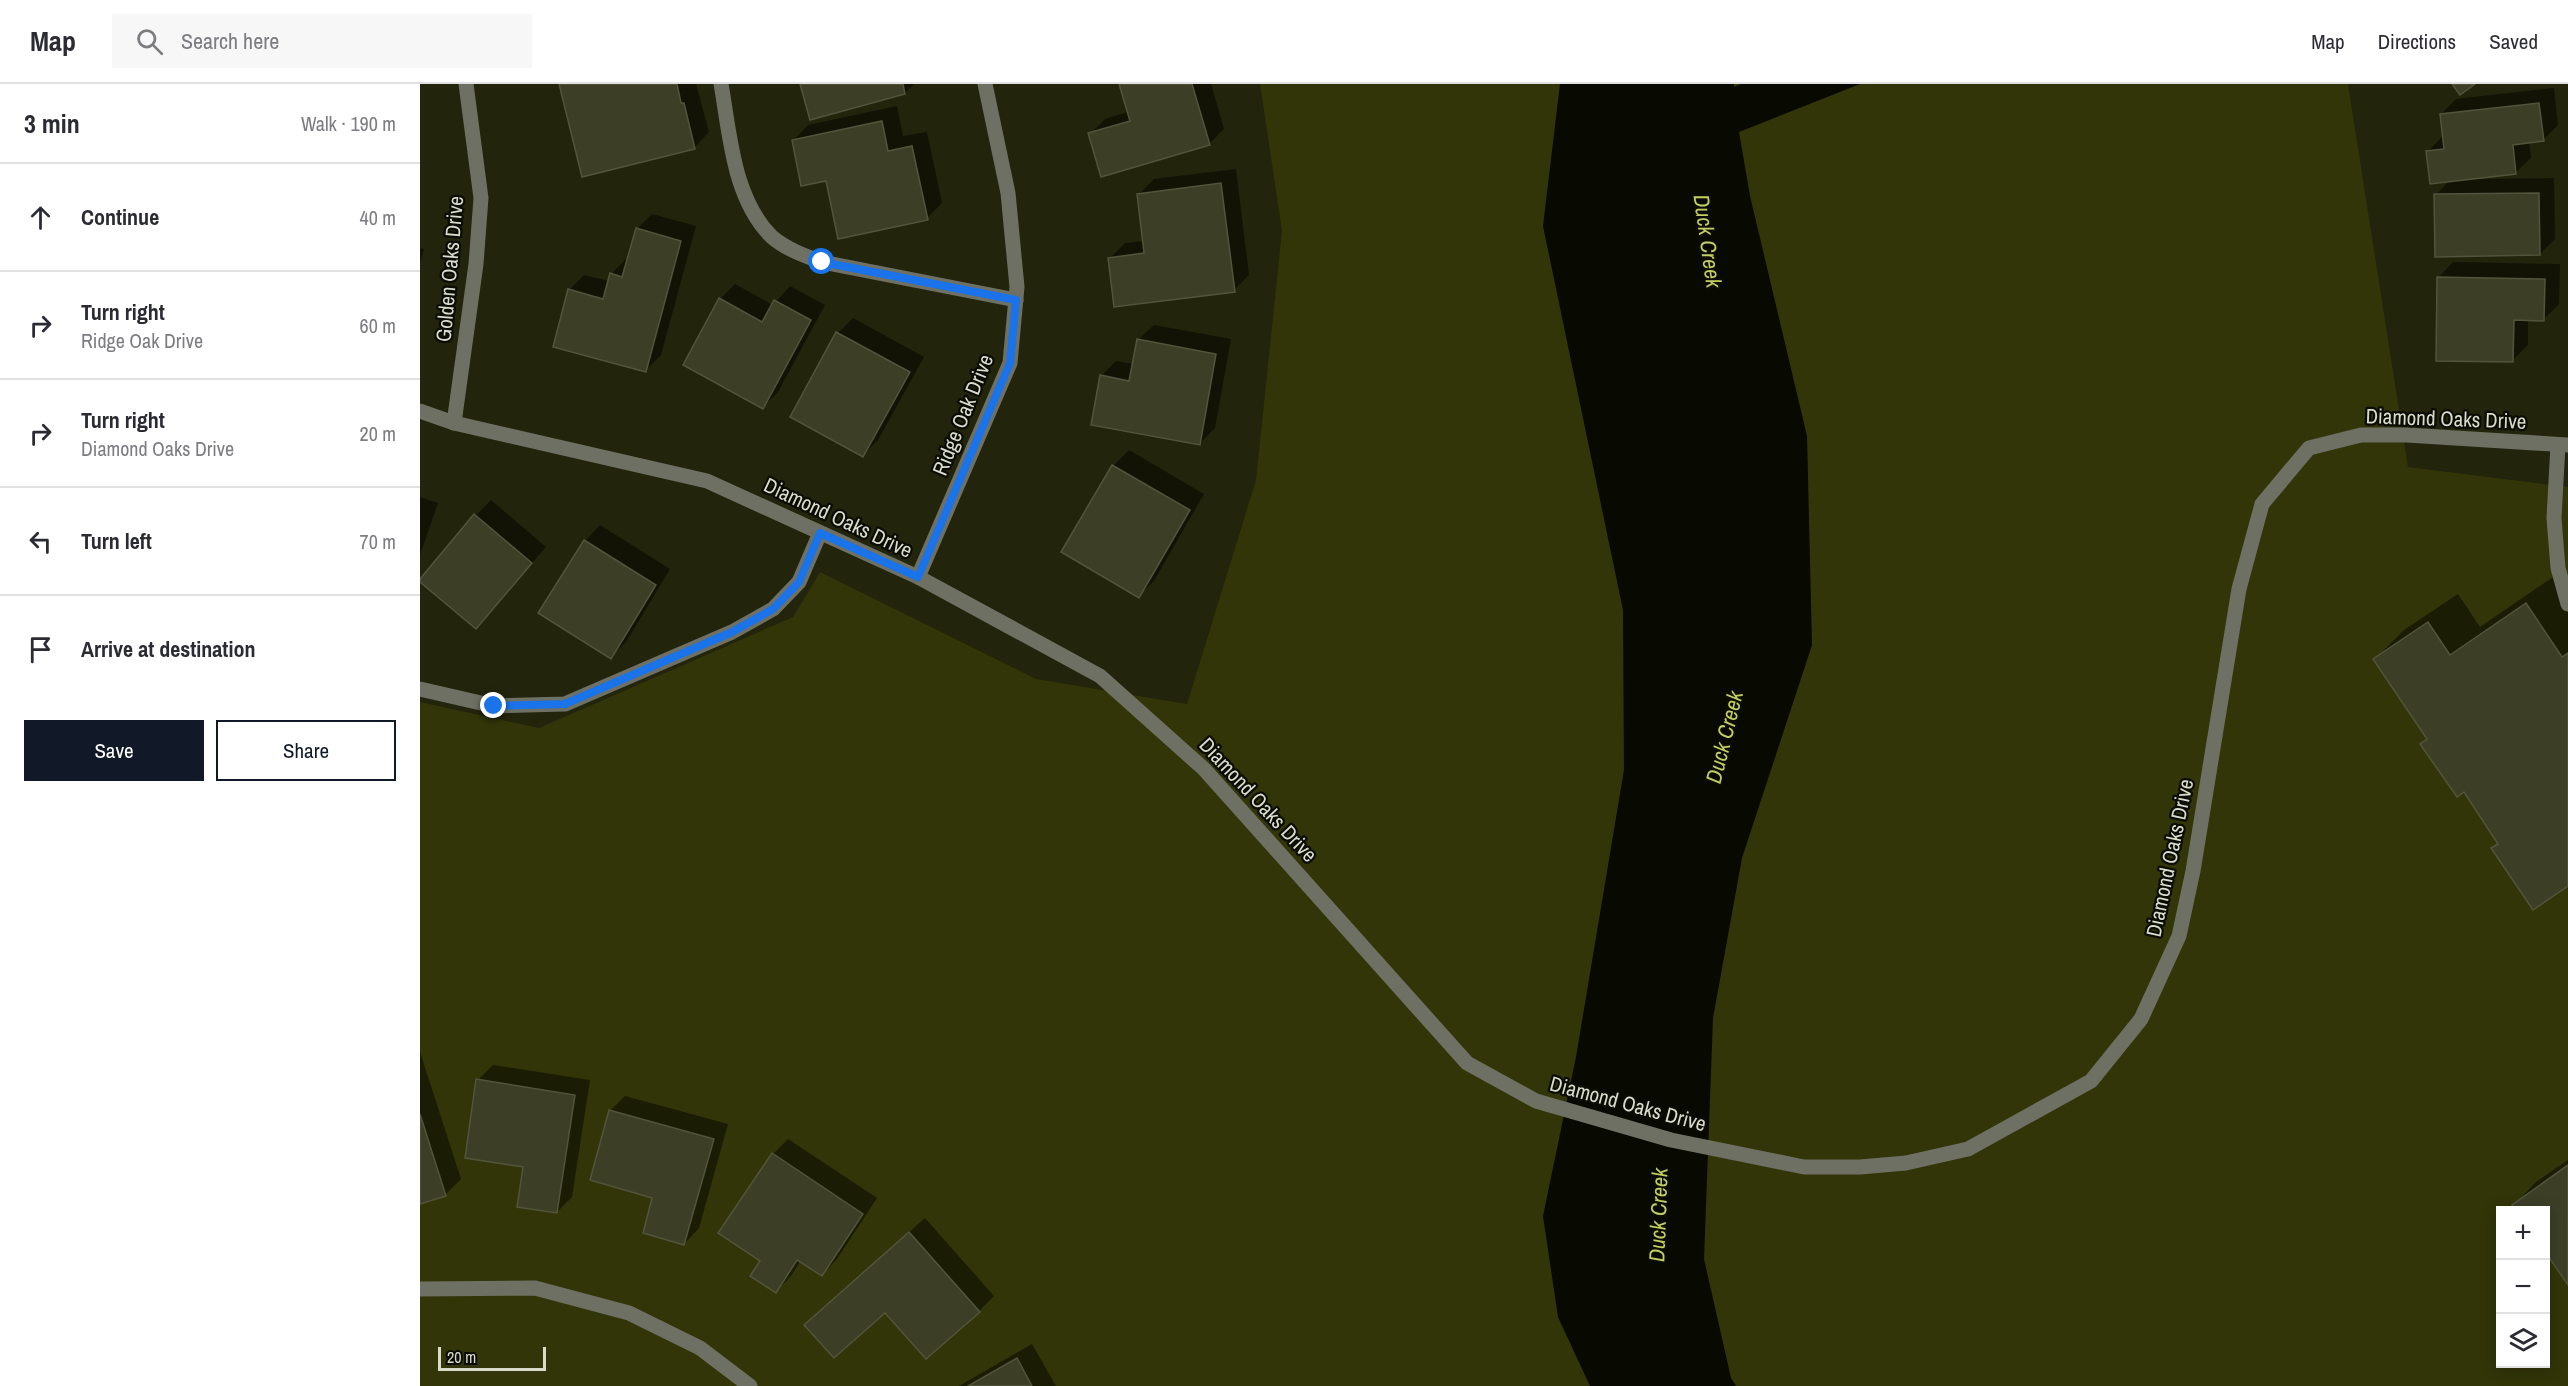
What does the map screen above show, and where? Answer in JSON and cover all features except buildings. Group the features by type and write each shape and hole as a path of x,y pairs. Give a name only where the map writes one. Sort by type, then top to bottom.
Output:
{"street":[{"name":"Golden Oaks Drive","path":"454,423 476,264 480,198 466,84"},
{"path":"721,84 732,148 746,199 773,237 799,254 822,262 1016,300"},
{"name":"Ridge Oak Drive","path":"918,577 1010,363 1016,300 1008,193 985,84"},
{"name":"Diamond Oaks Drive","path":"420,411 454,423 707,481 918,577 1100,676 1204,769 1467,1063 1536,1101 1671,1140 1804,1167 1860,1167 1906,1163 1968,1149 2091,1081 2141,1019 2179,936 2193,871 2239,589 2262,504 2309,448 2361,435 2407,435 2563,445"},
{"path":"2563,445 2554,518 2558,568 2568,604"},
{"path":"420,689 494,706 565,704 732,632 773,609 799,582 820,533"},
{"path":"420,1289 535,1288 629,1313 700,1348 750,1386"}],"green space":[{"path":"1260,84 2348,84 2408,467 2568,487 2568,1386 420,1386 420,702 539,728 793,617 820,572 1036,679 1187,704 1256,480 1282,231"}],"water":[{"name":"Duck Creek","path":"1560,84 1734,84 1734,87 1741,84 1860,84 1739,132 1750,196 1807,436 1812,645 1742,858 1713,1018 1704,1259 1731,1378 1736,1386 1590,1386 1558,1317 1543,1216 1576,1057 1624,770 1623,610 1543,226"}],"route":[{"path":"494,706 565,704 732,632 773,609 799,582 820,533 918,577 1010,363 1016,300 822,262"}]}
